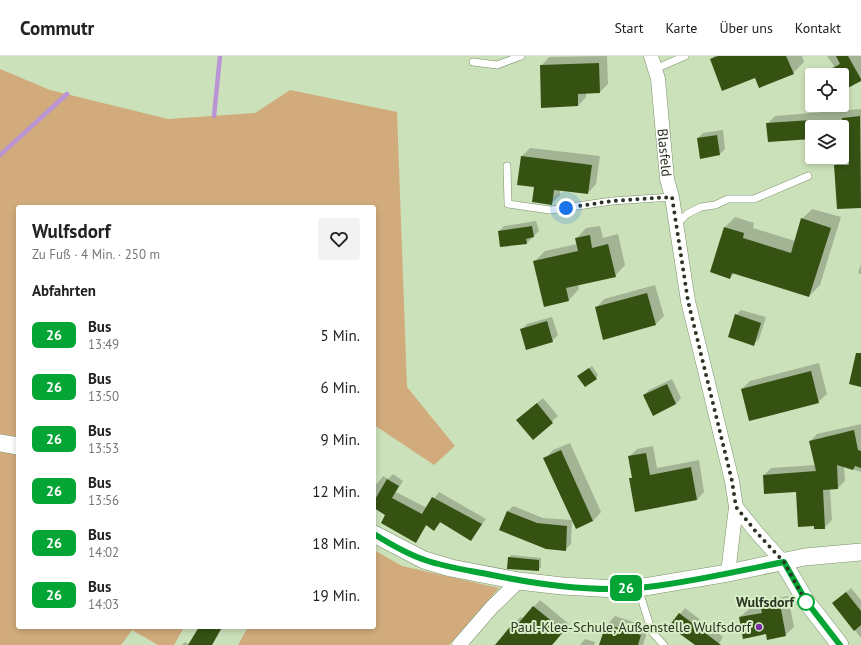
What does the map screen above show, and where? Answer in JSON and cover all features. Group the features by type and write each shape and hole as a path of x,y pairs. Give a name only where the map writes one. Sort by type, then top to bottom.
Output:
{"street":[{"name":"Blasfeld","path":"653,62 658,79 667,179 672,197 688,301 732,481 736,507 728,573"},
{"path":"0,443 16,446"},
{"path":"736,507 757,533 784,562 806,601 840,645"},
{"path":"376,535 424,560 451,568 562,586 616,589 638,588 728,573 826,554 861,552"},
{"path":"459,645 492,607 519,580"}],"lane":[{"path":"473,62 497,65 521,56"},
{"path":"653,62 685,56"},
{"path":"507,166 508,204 550,210 612,201 672,197"},
{"path":"676,225 687,214 701,207 714,205 728,199 754,199 808,176"},
{"path":"638,588 652,632 664,645"}],"shaded area":[{"path":"0,69 50,90 168,119 255,113 290,90 397,112 407,387 455,446 434,465 376,426 376,205 16,205 16,629 183,629 174,645 158,645 132,630 121,645 0,645"},
{"path":"376,551 402,566 499,588 449,645 238,645 247,629 376,629"}],"building":[{"path":"718,56 786,56 794,74 759,88 755,78 722,91 710,59"},
{"path":"836,56 848,56 861,81 849,87 849,68 833,68 840,64"},
{"path":"599,63 600,93 578,94 578,106 541,108 540,65"},
{"path":"860,116 861,208 837,209 834,165 849,165 849,120 842,120 842,118"},
{"path":"805,120 805,139 768,142 766,123"},
{"path":"717,135 720,155 700,159 697,138"},
{"path":"521,156 592,165 588,194 554,190 552,205 532,202 534,187 517,185"},
{"path":"801,218 831,228 809,297 732,273 730,279 710,272 724,227 744,233 743,238 791,253"},
{"path":"532,226 534,237 526,239 527,244 500,247 498,231"},
{"path":"590,235 592,248 608,244 616,277 566,288 569,301 544,307 533,261 578,251 575,238"},
{"path":"647,293 656,325 603,340 595,307"},
{"path":"735,314 761,323 754,346 728,337"},
{"path":"547,321 553,342 526,350 520,329"},
{"path":"856,353 861,353 861,387 849,384"},
{"path":"589,368 597,379 585,387 577,376"},
{"path":"811,371 819,403 749,421 741,389"},
{"path":"667,384 676,404 653,416 643,395"},
{"path":"537,403 553,423 533,440 516,420"},
{"path":"854,430 858,450 861,451 861,468 855,466 853,470 837,465 838,489 823,490 825,529 814,529 814,526 798,527 796,492 764,494 763,475 816,471 809,441"},
{"path":"561,450 593,521 576,529 543,458"},
{"path":"646,453 650,475 691,467 697,500 635,512 629,478 632,478 628,456"},
{"path":"387,479 399,486 392,498 422,514 432,497 482,524 471,541 440,522 434,531 426,525 416,543 381,523 385,515 376,509 376,498"},
{"path":"507,511 537,523 567,526 566,551 546,549 499,530"},
{"path":"508,557 539,560 539,571 507,569"},
{"path":"846,592 861,611 861,625 854,631 832,603"},
{"path":"780,604 786,636 767,640 766,634 743,639 739,617 762,613 761,608"},
{"path":"533,606 564,631 552,645 495,645 514,622 517,625"},
{"path":"679,613 721,645 695,645 669,626"},
{"path":"606,624 641,635 638,645 599,645"},
{"path":"198,629 221,629 212,645 188,645"}],"waterway":[{"path":"214,116 220,56"},
{"path":"0,155 67,94"}],"bus line":[{"name":"26","path":"376,535 424,560 451,568 562,586 616,589 638,588 784,562 791,578 806,601 840,645"}],"place":[{"name":"Wulfsdorf","path":"806,602"},
{"name":"Paul-Klee-Schule, Außenstelle Wulfsdorf","path":"759,627"}],"route":[{"path":"566,208 612,201 672,197 688,301 732,481 736,507 757,533 784,562 791,578 806,602"}]}
